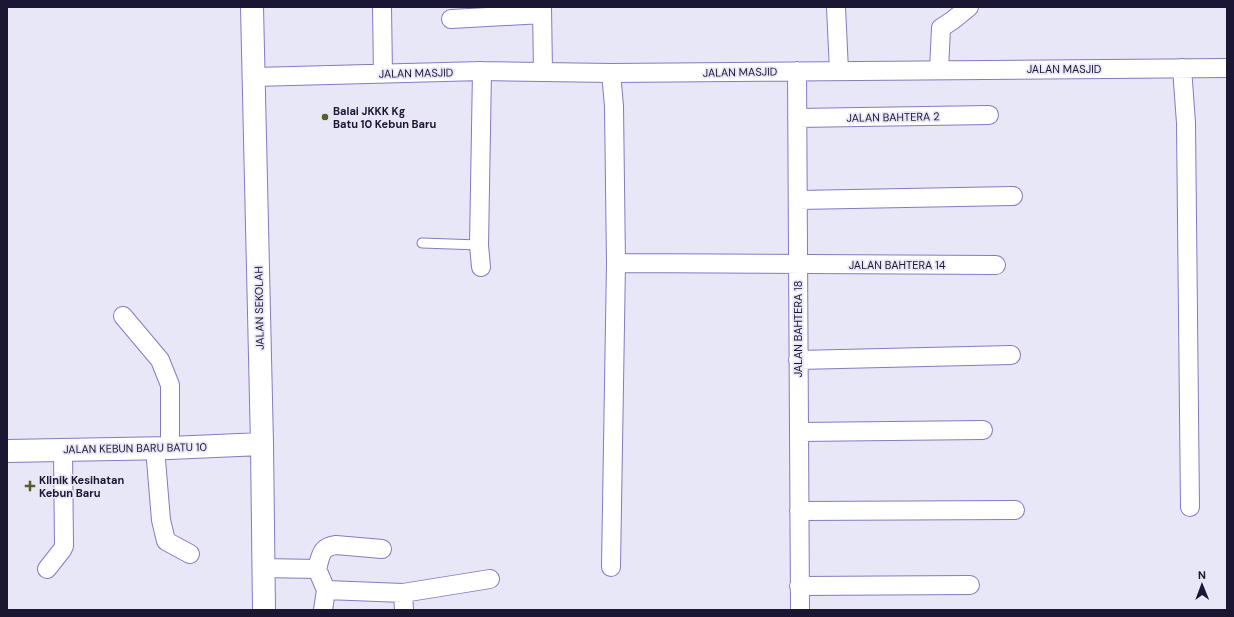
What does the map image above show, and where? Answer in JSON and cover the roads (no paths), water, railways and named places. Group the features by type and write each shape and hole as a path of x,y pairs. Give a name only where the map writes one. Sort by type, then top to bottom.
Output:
{"street":[{"name":"JALAN SEKOLAH","path":"252,7 262,444 264,610"},
{"path":"382,7 382,74"},
{"path":"836,7 839,71"},
{"path":"939,70 941,28 968,7"},
{"path":"451,19 542,10 543,72"},
{"name":"JALAN MASJID","path":"254,77 482,71 611,73 939,70 1183,74 1227,68"},
{"path":"481,267 479,245 482,71"},
{"name":"JALAN BAHTERA 18","path":"797,71 800,610"},
{"path":"611,73 614,106 616,263 611,567"},
{"path":"1183,74 1186,123 1190,507"},
{"name":"JALAN BAHTERA 2","path":"797,118 989,116"},
{"path":"798,200 1013,196"},
{"name":"JALAN BAHTERA 14","path":"616,263 996,265"},
{"path":"123,316 160,360 170,385 162,448 160,520 166,541 190,554"},
{"path":"798,360 1011,356"},
{"path":"799,432 983,430"},
{"name":"JALAN KEBUN BARU BATU 10","path":"7,451 162,448 262,444"},
{"path":"47,569 62,550 64,542 63,450"},
{"path":"799,511 1015,510"},
{"path":"323,610 326,590 317,569 322,552 330,546 336,545 382,549"},
{"path":"263,568 317,569"},
{"path":"326,590 403,601 490,579"},
{"path":"799,586 970,585"}],"lane":[{"path":"422,243 479,245"}],"place":[{"name":"Balai JKKK Kg Batu 10 Kebun Baru","path":"325,117"},
{"name":"Klinik Kesihatan Kebun Baru","path":"30,486"}]}
